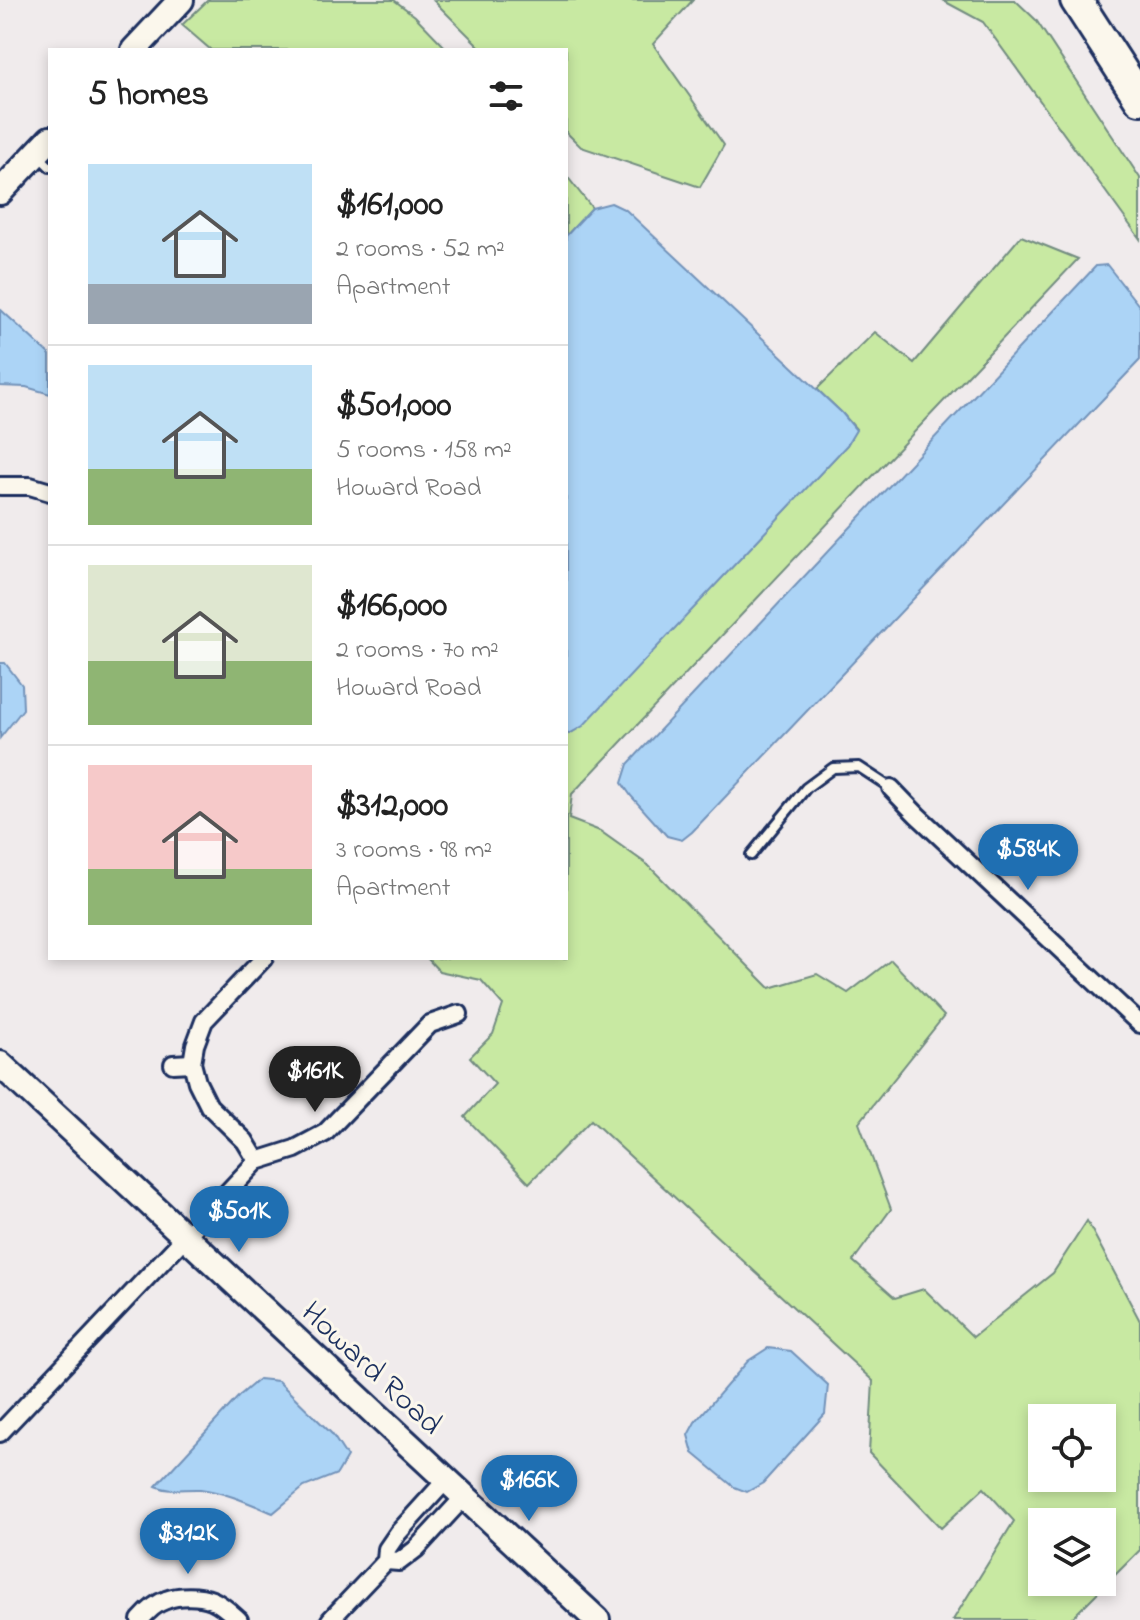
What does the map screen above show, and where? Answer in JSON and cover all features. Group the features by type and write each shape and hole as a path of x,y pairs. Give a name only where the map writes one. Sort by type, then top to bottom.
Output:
{"highway":[{"path":"1076,0 1140,99"}],"street":[{"path":"136,48 181,0"},
{"path":"0,192 45,153"},
{"path":"0,486 30,486 48,491"},
{"path":"891,788 1140,1024"},
{"path":"257,1161 245,1141 209,1106 192,1063 204,1021 262,960"},
{"path":"0,1433 257,1161 295,1149 325,1133 430,1024 459,1014"},
{"path":"173,1064 192,1063"},
{"name":"Howard Road","path":"0,1064 597,1620"},
{"path":"330,1620 386,1561 387,1549 398,1533 447,1479"},
{"path":"386,1561 399,1562 416,1549 465,1496"},
{"path":"140,1620 167,1599 191,1596 210,1599 239,1620"}],"lane":[{"path":"751,855 806,788 833,768 859,767 891,788"}],"green space":[{"path":"208,0 394,0 415,16 446,48 209,48 182,25"},
{"path":"433,0 693,0 653,44 724,145 700,187 581,147 568,134 568,48 481,48"},
{"path":"942,0 1015,0 1036,20 1140,178 1140,239 983,22"},
{"path":"568,178 592,208 568,234"},
{"path":"1021,236 1078,259 572,794 569,819 600,831 648,865 770,988 817,974 848,993 891,960 944,1016 859,1123 891,1209 853,1261 895,1298 924,1289 973,1337 1053,1273 1087,1221 1140,1321 1140,1550 1116,1574 1116,1508 1028,1508 1028,1596 1094,1596 1070,1620 953,1620 1014,1521 984,1488 941,1528 869,1453 873,1381 591,1120 529,1183 465,1117 495,1084 470,1057 493,1034 503,1005 481,980 439,971 429,960 568,960 568,733 583,725 847,445 856,429 817,389 875,332 914,363"}],"water":[{"path":"611,203 626,210 842,413 856,430 847,445 583,726 569,734 568,234 592,208"},
{"path":"1107,265 1140,307 1140,360 692,832 682,840 667,836 622,783 628,764 1096,266"},
{"path":"0,309 48,353 48,393 26,387 0,386"},
{"path":"0,663 5,663 22,685 23,709 0,738"},
{"path":"768,1348 791,1351 828,1385 825,1414 763,1483 747,1492 734,1487 693,1453 688,1435 695,1422 748,1361"},
{"path":"259,1379 278,1381 332,1434 347,1457 337,1474 304,1487 273,1513 219,1493 156,1486 239,1396"}]}
